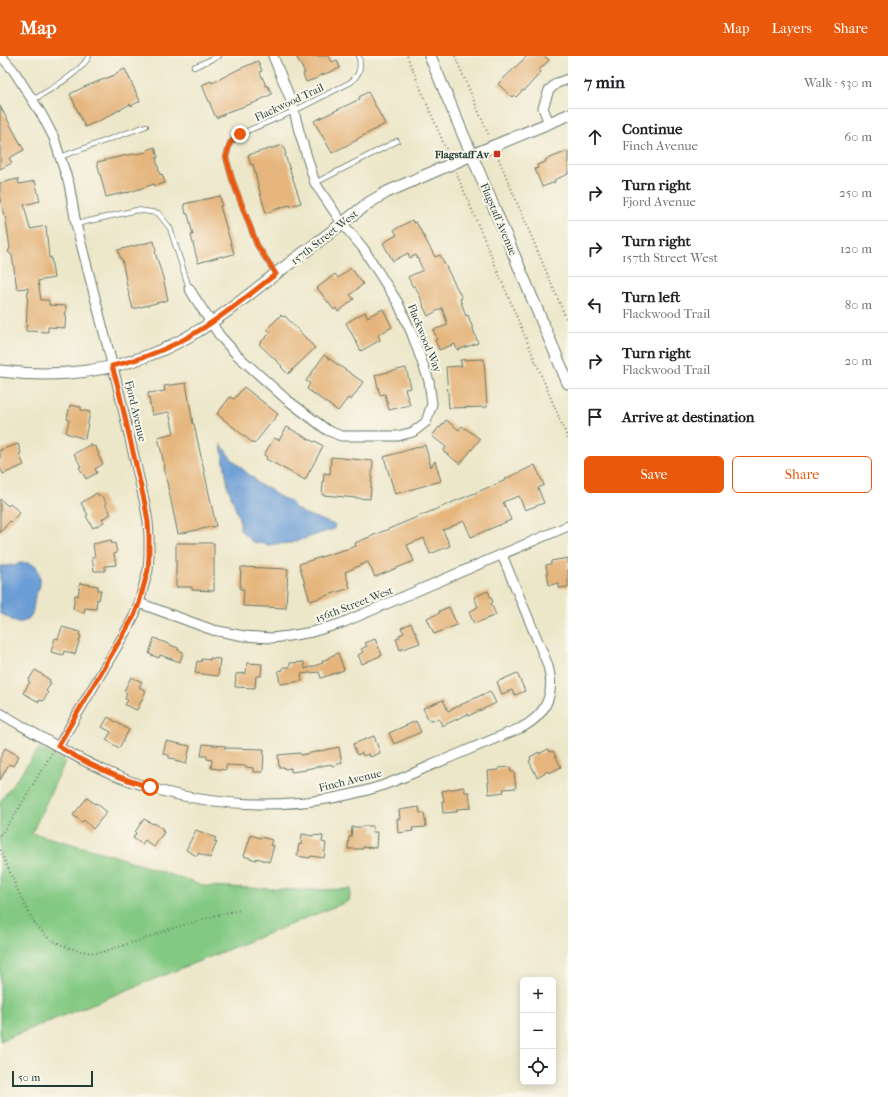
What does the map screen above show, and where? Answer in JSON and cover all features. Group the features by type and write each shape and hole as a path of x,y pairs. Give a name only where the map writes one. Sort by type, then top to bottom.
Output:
{"street":[{"name":"Fjord Avenue","path":"1,56 14,71 42,114 54,138 69,184 76,224 133,451 148,522 148,570 134,616 55,750"},
{"name":"Flackwood Way","path":"189,288 220,336 237,355 286,399 327,430 341,436 398,436 413,432 426,422 432,404 429,381 412,334 398,303 363,248 342,223 315,183 292,103 273,56"},
{"name":"Flagstaff Avenue","path":"430,56 568,383"},
{"path":"549,123 543,108 549,90 558,83 568,79"},
{"name":"157th Street West","path":"0,371 32,374 58,374 85,371 131,362 162,349 188,337 212,323 367,204 387,192 568,115"},
{"name":"156th Street West","path":"139,603 200,626 224,632 258,637 289,636 312,632 342,623 568,526"},
{"name":"Finch Avenue","path":"0,713 55,750 72,755 117,776 150,787 191,797 212,801 268,804 345,796 379,787 521,728 530,723 543,709 550,691 550,672 502,555"}],"lane":[{"path":"33,100 68,78 86,62 89,56"},
{"path":"194,67 219,56"},
{"name":"Flackwood Trail","path":"276,274 257,245 232,179 226,157 230,143 240,134 294,111 351,82 357,76 360,65 359,56"},
{"path":"60,157 146,126"},
{"path":"315,183 397,141"},
{"path":"76,224 137,210 158,214 170,228 189,288"}],"path":[{"path":"407,56 446,147"},
{"path":"455,56 487,131"},
{"path":"501,162 568,323"},
{"path":"460,180 568,439"},
{"path":"0,835 13,818 55,750"},
{"path":"0,850 23,902 35,924 49,939 69,948 99,953 167,930 224,913 241,910"}],"green space":[{"path":"39,748 65,762 32,833 112,855 204,886 300,890 351,889 349,901 0,1041 0,802"}],"water":[{"path":"221,444 230,457 254,478 258,484 268,487 275,494 290,502 294,507 303,513 335,525 334,529 291,543 268,545 252,542 240,530 240,522 228,487"},
{"path":"20,563 29,563 36,566 39,575 40,587 35,596 29,618 22,622 16,622 0,614 0,566 15,565"}],"building":[{"path":"296,56 329,56 332,62 337,60 340,68 306,82 303,74 305,73"},
{"path":"527,56 544,56 549,60 539,70 541,72 524,91 523,90 516,97 514,95 512,97 498,84"},
{"path":"258,61 262,71 260,72 266,86 268,86 272,94 254,103 224,113 225,114 216,118 202,85 211,81 212,83"},
{"path":"125,69 140,101 131,106 130,104 85,127 70,94 117,74 116,73"},
{"path":"368,92 385,124 332,153 314,121 360,99 359,97"},
{"path":"0,106 24,150 9,158 12,163 0,169"},
{"path":"283,145 301,203 289,205 266,213 253,164 251,165 248,155"},
{"path":"155,147 160,175 162,174 165,183 155,186 154,184 127,193 106,197 97,162 147,152 147,150"},
{"path":"568,151 568,174 554,180 555,182 542,187 535,169 538,168 537,165 546,162 545,160"},
{"path":"18,179 19,184 35,181 40,201 24,205 30,229 46,226 49,258 51,257 54,278 38,281 41,300 49,300 49,305 66,306 65,328 48,327 48,332 26,331 28,288 17,289 12,255 8,252 10,248 5,214 4,215 0,199 0,183"},
{"path":"220,196 222,206 220,206 234,254 198,263 191,235 193,235 184,204"},
{"path":"412,220 414,223 416,222 435,257 440,255 462,298 460,299 466,316 468,315 478,343 457,350 455,344 439,350 435,340 437,339 433,330 448,325 442,308 428,316 415,286 413,287 408,277 423,270 416,255 410,258 408,253 393,261 383,243 397,235 394,230"},
{"path":"154,241 155,252 168,300 133,309 122,259 121,260 118,250"},
{"path":"351,268 363,284 350,295 354,299 338,312 336,308 334,310 317,288 335,274 338,278"},
{"path":"383,309 392,327 378,335 380,340 361,351 346,323 365,312 367,317"},
{"path":"281,315 283,317 285,316 315,348 288,374 281,367 282,366 259,344 271,332 267,329"},
{"path":"324,355 363,382 351,400 348,398 338,411 307,389 310,383 306,381"},
{"path":"484,359 487,407 449,408 446,367 462,366 460,360"},
{"path":"406,368 411,388 405,389 410,405 389,410 385,394 380,395 375,375"},
{"path":"186,383 193,424 216,526 178,534 158,437 174,433 169,412 152,415 148,393 165,391 164,386"},
{"path":"244,387 278,414 254,444 217,414 230,397 234,399"},
{"path":"70,405 81,407 81,410 90,412 85,439 66,433"},
{"path":"446,420 459,430 462,426 480,439 460,464 443,451 446,447 432,436"},
{"path":"287,427 323,446 305,480 266,459 267,457 264,455 274,438 279,440"},
{"path":"18,444 21,453 19,454 24,465 3,474 0,467 0,450"},
{"path":"91,444 92,447 95,446 103,464 95,469 97,473 86,479 74,454"},
{"path":"425,445 431,467 435,461 441,481 395,494 384,457"},
{"path":"331,457 373,461 370,499 322,495 324,473 330,474"},
{"path":"535,465 544,485 538,488 544,503 525,510 519,496 503,502 511,520 471,537 464,521 443,530 450,546 430,554 424,538 407,545 414,561 375,577 368,562 345,572 350,588 310,601 299,564 356,546 355,543 506,480 505,479"},
{"path":"97,493 99,496 101,495 111,514 102,519 104,522 93,528 81,503"},
{"path":"0,499 8,506 10,504 20,512 0,533"},
{"path":"111,540 112,544 115,543 117,553 114,554 116,565 105,566 105,571 94,571 92,557 95,557 93,544"},
{"path":"176,543 214,543 214,591 192,590 192,587 176,587"},
{"path":"568,558 568,587 559,588 559,583 549,585 546,565 551,564 551,561"},
{"path":"241,567 288,569 286,608 243,606 244,589 240,589"},
{"path":"80,583 98,586 98,590 101,590 99,600 97,599 96,609 85,608 84,613 73,609 75,595 78,596"},
{"path":"488,591 493,602 491,603 496,615 474,624 469,612 478,607 474,597"},
{"path":"449,607 457,625 434,634 427,618 440,613 439,611"},
{"path":"411,623 420,643 400,650 396,639 400,637 399,635 404,633 401,628"},
{"path":"62,627 80,632 79,635 81,636 75,654 64,651 63,655 51,652 55,638 58,639"},
{"path":"154,638 178,648 178,650 183,652 180,662 160,655 159,658 149,654"},
{"path":"375,639 382,655 362,664 358,655 363,652 361,649 367,646 365,643"},
{"path":"338,653 344,670 321,678 319,672 301,674 302,681 280,684 278,671 283,670 283,667 290,667 290,663 304,662 305,669 323,663 322,661"},
{"path":"210,658 220,659 218,676 195,673 197,661 201,662 202,659 210,660"},
{"path":"247,663 262,664 261,676 256,676 255,688 235,687 236,674 246,673"},
{"path":"35,670 50,680 49,682 51,683 46,691 48,693 43,701 40,700 39,702 23,693"},
{"path":"517,673 525,691 515,695 512,690 502,694 497,682"},
{"path":"131,677 142,682 139,687 146,691 137,710 125,705 128,700 125,699 127,693 124,691"},
{"path":"490,691 496,703 442,726 439,719 429,721 423,708 443,700 448,711"},
{"path":"108,717 129,730 119,748 106,740 111,732 102,727"},
{"path":"416,721 421,732 394,744 389,733"},
{"path":"374,736 380,753 370,757 369,754 363,756 362,753 357,755 353,744"},
{"path":"166,741 190,746 186,764 175,761 176,759 169,758 169,755 163,754"},
{"path":"203,744 225,746 225,748 264,749 263,772 253,772 253,768 246,766 226,765 226,770 211,768 212,760 207,759 207,756 201,756"},
{"path":"339,747 342,763 332,766 331,764 291,772 291,768 285,769 284,767 279,767 278,755 300,753 301,755"},
{"path":"5,748 19,756 13,766 9,764 0,780 0,758"},
{"path":"548,749 550,752 553,751 561,767 549,773 548,771 537,777 529,761 531,760 530,757"},
{"path":"510,767 511,772 514,772 516,788 503,789 504,792 489,794 488,771"},
{"path":"464,787 465,792 469,792 471,808 457,809 457,812 443,813 442,801 444,801 442,791"},
{"path":"87,798 107,812 93,829 84,820 82,822 73,815"},
{"path":"419,807 420,813 424,813 426,827 412,828 413,831 398,833 397,819 400,819 399,810"},
{"path":"144,819 163,829 162,831 164,832 154,847 145,840 142,844 133,838 136,833 135,832"},
{"path":"373,826 372,832 377,832 376,848 363,847 363,849 348,849 352,827"},
{"path":"196,830 216,838 214,841 217,842 210,858 199,853 197,856 186,850"},
{"path":"302,834 323,836 322,842 326,843 324,858 297,856 299,844 301,845"},
{"path":"251,835 272,840 270,845 274,846 269,862 244,856"}],"place":[{"name":"Flagstaff Av","path":"497,154"}],"route":[{"path":"150,787 117,776 84,762 58,746 134,616 148,570 149,536 145,504 112,366 131,362 180,342 212,323 276,274 257,245 232,179 226,157 230,143 240,134"}]}
